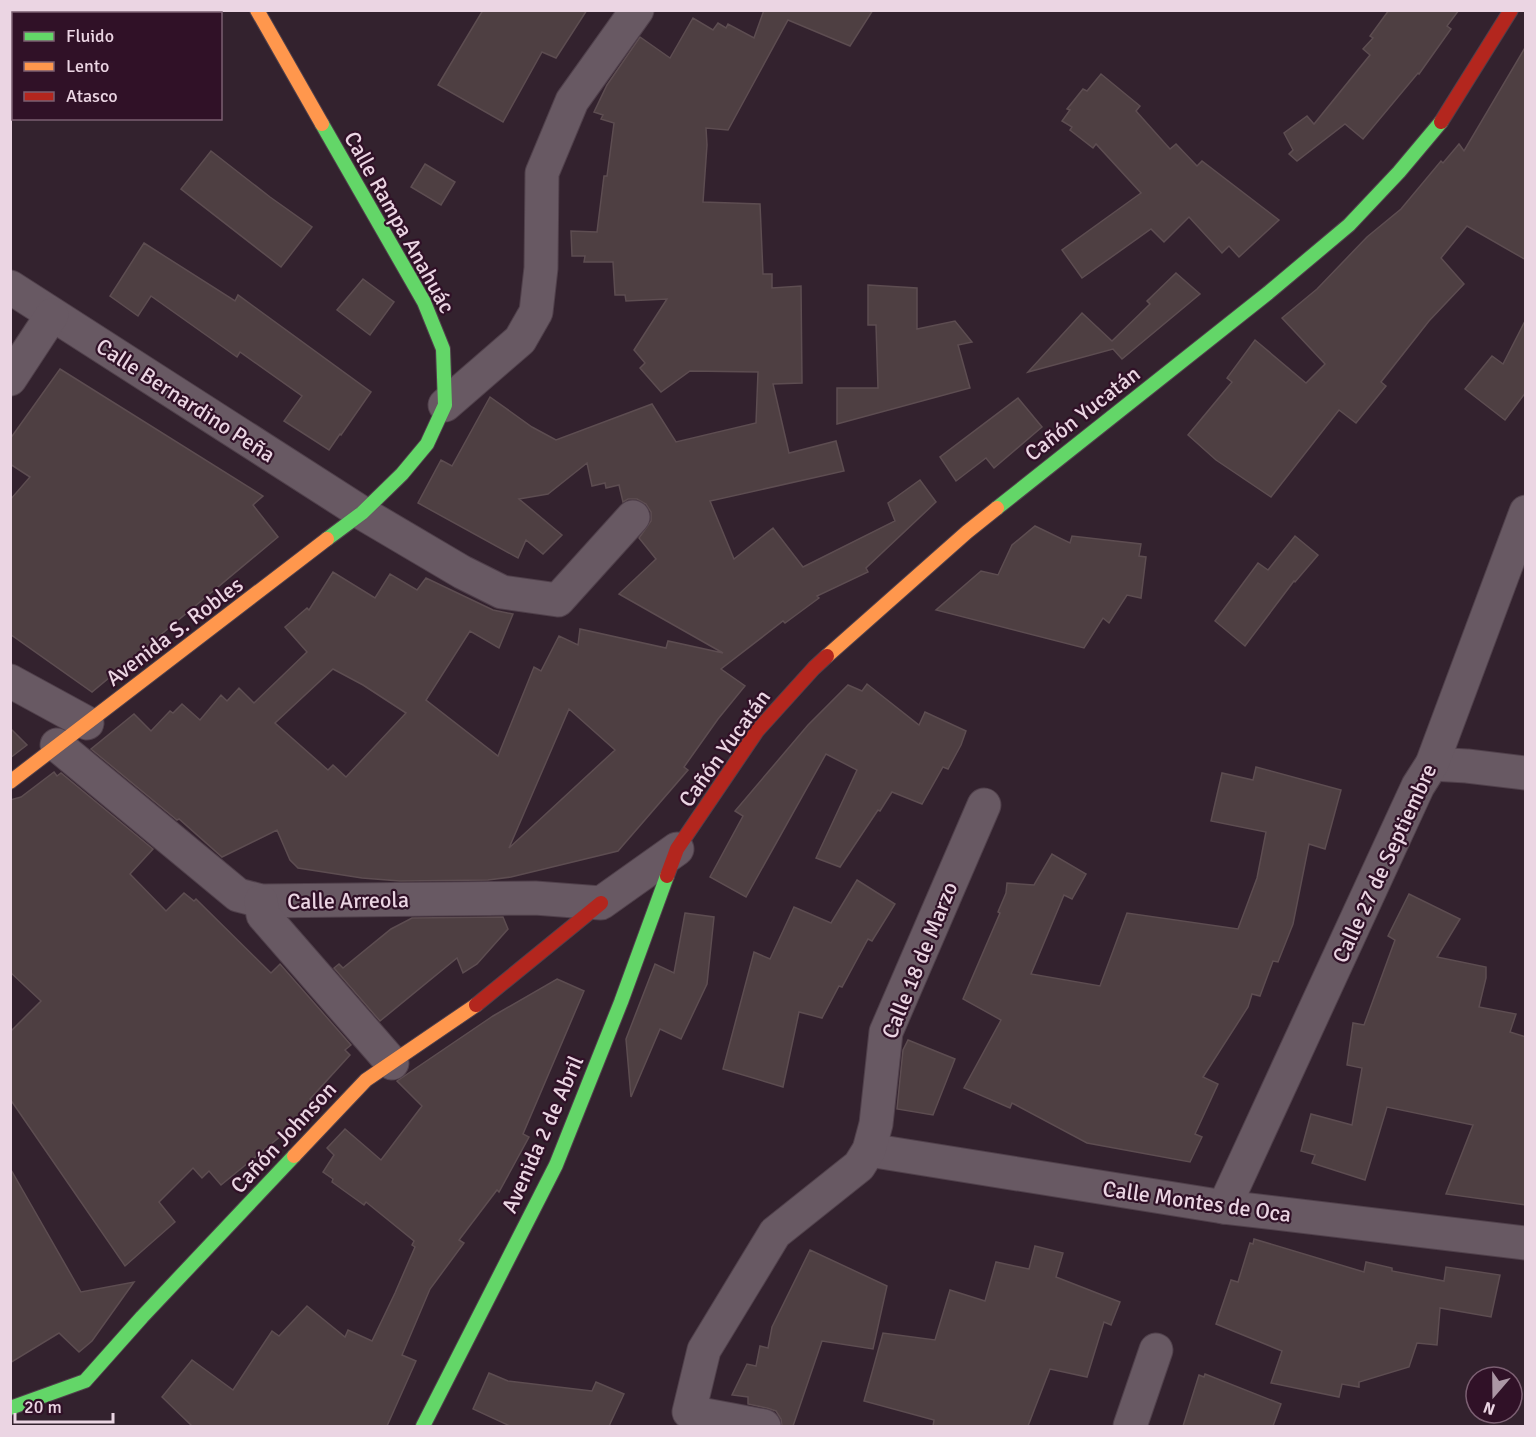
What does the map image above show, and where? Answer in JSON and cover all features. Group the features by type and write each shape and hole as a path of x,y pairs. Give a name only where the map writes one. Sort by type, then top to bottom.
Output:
{"street":[{"name":"Calle Rampa Anahuác","path":"257,10 424,302 443,349 445,405 427,444 402,474 362,513"},
{"path":"445,405 520,340 536,312 541,268 542,173 572,101 637,10"},
{"name":"Cañón Yucatán","path":"677,849 757,731 814,668 968,531 1268,293 1349,225 1399,172 1441,122 1511,10"},
{"name":"Calle Bernardino Peña","path":"10,287 362,513 462,572 502,592 558,600 633,517"},
{"path":"10,379 52,315"},
{"name":"Calle 27 de Septiembre","path":"1224,1206 1418,786 1432,764 1526,512"},
{"name":"Avenida S. Robles","path":"10,782 362,513"},
{"path":"10,681 87,723"},
{"name":"Calle Arreola","path":"57,745 238,895 261,901 535,898 601,903"},
{"path":"1432,764 1526,773"},
{"name":"Calle 18 de Marzo","path":"764,1426 689,1412 704,1350 775,1233 859,1166 869,1150 876,1124 886,1032 984,805"},
{"path":"601,903 677,849"},
{"name":"Avenida 2 de Abril","path":"423,1426 556,1165 621,1002 677,849"},
{"path":"261,901 263,915 392,1063"},
{"name":"Cañón Johnson","path":"10,1408 85,1381 142,1317 366,1080 481,1002 601,903"},
{"name":"Calle Montes de Oca","path":"869,1150 1224,1206 1526,1243"},
{"path":"1130,1426 1156,1350"}],"building":[{"path":"483,10 587,10 556,58 542,52 503,122 438,85"},
{"path":"764,10 873,10 850,46 788,20 728,130 706,128 703,202 760,204 763,274 772,274 772,288 801,286 802,383 773,384 789,453 836,441 844,471 710,501 734,559 773,528 803,567 895,521 888,503 920,480 936,502 866,568 868,572 817,596 819,598 785,623 783,621 721,669 745,686 684,767 688,770 618,851 511,877 488,880 400,881 362,878 298,868 290,860 277,830 222,857 179,819 177,820 91,749 134,714 151,731 170,711 173,713 182,704 200,720 221,695 227,701 239,688 254,703 307,652 285,627 307,608 309,610 333,572 375,598 390,574 417,590 426,578 493,610 513,614 499,648 470,631 426,700 498,756 534,667 541,671 559,636 578,645 580,629 666,648 668,641 723,653 619,594 656,559 639,538 651,521 651,512 646,504 637,499 628,499 623,502 619,485 606,488 605,483 592,486 587,463 548,494 519,499 562,535 543,554 526,540 518,558 418,503 441,460 452,466 490,397 532,427 556,440 652,404 676,442 756,423 758,372 690,371 661,392 640,368 645,363 634,350 667,299 626,301 625,295 615,295 613,262 584,262 585,256 572,256 571,231 597,232 614,123 601,119 603,115 594,112 607,85 640,37 670,58 693,18 713,30 718,23 726,28 728,24 754,38","holes":["333,669 406,713 346,777 333,765 328,770 275,723","569,709 615,750 509,848"]},
{"path":"1389,10 1459,10 1447,26 1451,29 1419,74 1363,139 1345,124 1297,161 1289,154 1293,150 1284,133 1307,116 1314,124 1370,55 1363,49 1373,38 1370,36"},
{"path":"1526,46 1526,260 1467,226 1441,258 1464,284 1429,321 1381,382 1386,386 1356,423 1339,410 1271,497 1216,460 1188,435 1232,382 1227,378 1255,340 1306,383 1325,364 1282,318 1317,289 1367,237 1401,209 1441,161 1443,163 1459,144 1464,151"},
{"path":"1101,74 1140,106 1136,111 1170,149 1176,144 1197,166 1202,161 1279,220 1239,257 1229,246 1222,253 1189,217 1164,242 1151,229 1082,278 1062,250 1141,193 1096,144 1093,148 1070,130 1072,127 1062,121 1070,110 1067,109 1083,89 1087,91"},
{"path":"211,151 312,227 281,267 181,189"},
{"path":"425,164 455,182 441,205 411,187"},
{"path":"144,243 235,301 238,295 371,392 329,450 284,421 302,396 240,352 237,357 151,296 138,316 110,296"},
{"path":"1176,273 1200,294 1122,359 1113,349 1028,372 1082,313 1112,341 1150,304 1147,301"},
{"path":"363,279 394,302 370,335 337,310"},
{"path":"868,285 917,288 917,329 955,321 972,342 958,345 970,388 837,424 837,388 878,388 876,325 868,325"},
{"path":"1526,319 1526,392 1505,420 1465,389 1492,356 1503,364"},
{"path":"60,369 263,496 253,505 278,537 92,692 10,634 10,500 30,477 10,464 10,439"},
{"path":"1018,398 1042,427 994,468 986,458 956,481 940,457"},
{"path":"1035,526 1070,543 1072,536 1141,544 1139,556 1146,557 1141,598 1127,595 1109,623 1103,618 1084,648 936,610 981,571 998,575 1012,545"},
{"path":"1295,536 1318,555 1294,581 1245,646 1215,621 1258,563 1268,570"},
{"path":"867,684 919,725 925,712 966,731 948,769 943,767 922,804 892,792 840,867 816,858 857,770 826,754 746,897 710,877 743,816 735,811 808,725 848,685 862,691"},
{"path":"10,728 27,745 10,758"},
{"path":"1256,767 1341,790 1325,849 1309,844 1293,924 1278,962 1273,961 1260,996 1252,994 1248,1007 1203,1077 1218,1084 1195,1134 1202,1137 1190,1162 1087,1143 1012,1103 1010,1108 964,1088 1001,1020 963,999 1000,913 998,912 1006,893 1007,883 1034,885 1052,854 1086,874 1072,899 1064,895 1031,974 1100,986 1127,913 1238,929 1257,878 1266,832 1211,821 1222,773 1253,780"},
{"path":"54,772 57,776 61,773 153,849 130,874 166,911 184,893 194,901 196,899 271,973 280,964 351,1045 345,1050 350,1055 310,1099 317,1105 299,1123 221,1185 209,1171 202,1178 193,1168 159,1202 175,1222 125,1266 10,1099 10,1032 41,1001 10,972 10,800 21,797"},
{"path":"857,880 895,904 872,941 868,939 822,1018 799,1012 783,1087 723,1069 754,952 770,959 794,907 831,923"},
{"path":"1409,894 1460,919 1437,957 1486,967 1486,978 1479,1007 1516,1014 1510,1032 1526,1037 1526,1205 1446,1194 1473,1125 1387,1107 1365,1180 1312,1163 1315,1155 1301,1151 1311,1114 1352,1125 1362,1068 1347,1065 1353,1023 1364,1025 1395,940 1388,936"},
{"path":"685,913 714,917 707,984 681,1039 660,1029 631,1097 626,1039 655,964 674,973"},
{"path":"503,917 508,929 477,964 463,973 457,958 380,1021 334,968 339,964 343,968 391,929 412,918"},
{"path":"557,979 584,991 523,1134 529,1137 499,1192 497,1190 459,1240 464,1243 430,1289 402,1355 416,1361 387,1426 192,1426 162,1397 192,1360 233,1390 272,1331 279,1336 307,1306 345,1337 348,1330 372,1341 415,1247 412,1245 414,1241 366,1202 364,1205 332,1182 333,1179 323,1172 334,1155 327,1148 345,1129 381,1160 422,1106 397,1081 493,1016"},
{"path":"908,1040 955,1059 933,1115 897,1109 903,1050"},
{"path":"10,1168 81,1292 134,1282 92,1341 79,1352 59,1333 10,1363"},
{"path":"1254,1239 1364,1272 1366,1262 1392,1268 1392,1271 1444,1281 1446,1267 1500,1275 1491,1317 1440,1308 1437,1345 1417,1343 1409,1367 1359,1382 1359,1387 1342,1384 1339,1397 1271,1383 1282,1351 1216,1324 1231,1280 1238,1282 1250,1243 1253,1244"},
{"path":"1035,1246 1063,1253 1056,1277 1120,1302 1111,1325 1104,1322 1087,1377 1050,1369 1028,1426 933,1426 934,1420 864,1401 883,1333 935,1340 950,1290 985,1301 996,1262 1029,1269"},
{"path":"810,1250 887,1286 873,1349 822,1341 793,1426 782,1426 776,1411 748,1404 748,1397 732,1395 747,1364 756,1366 760,1346 768,1348 772,1327"},
{"path":"489,1373 508,1381 592,1391 596,1382 624,1394 609,1426 510,1426 473,1409"},
{"path":"1205,1374 1281,1404 1273,1426 1183,1426 1199,1375 1204,1377"}],"traffic: fast":[{"path":"997,508 1268,293 1349,225 1399,172 1441,122"},
{"path":"322,124 424,302 443,349 445,405 427,444 402,474 362,513 327,539"},
{"path":"423,1426 556,1165 621,1002 667,876"},
{"path":"10,1408 85,1381 294,1156"}],"traffic: slow":[{"path":"257,10 322,124"},
{"path":"827,656 997,508"},
{"path":"10,782 327,539"},
{"path":"294,1156 366,1080 476,1005"}],"traffic: jam":[{"path":"1441,122 1511,10"},
{"path":"667,876 677,849 757,731 827,656"},
{"path":"476,1005 601,903"}]}
